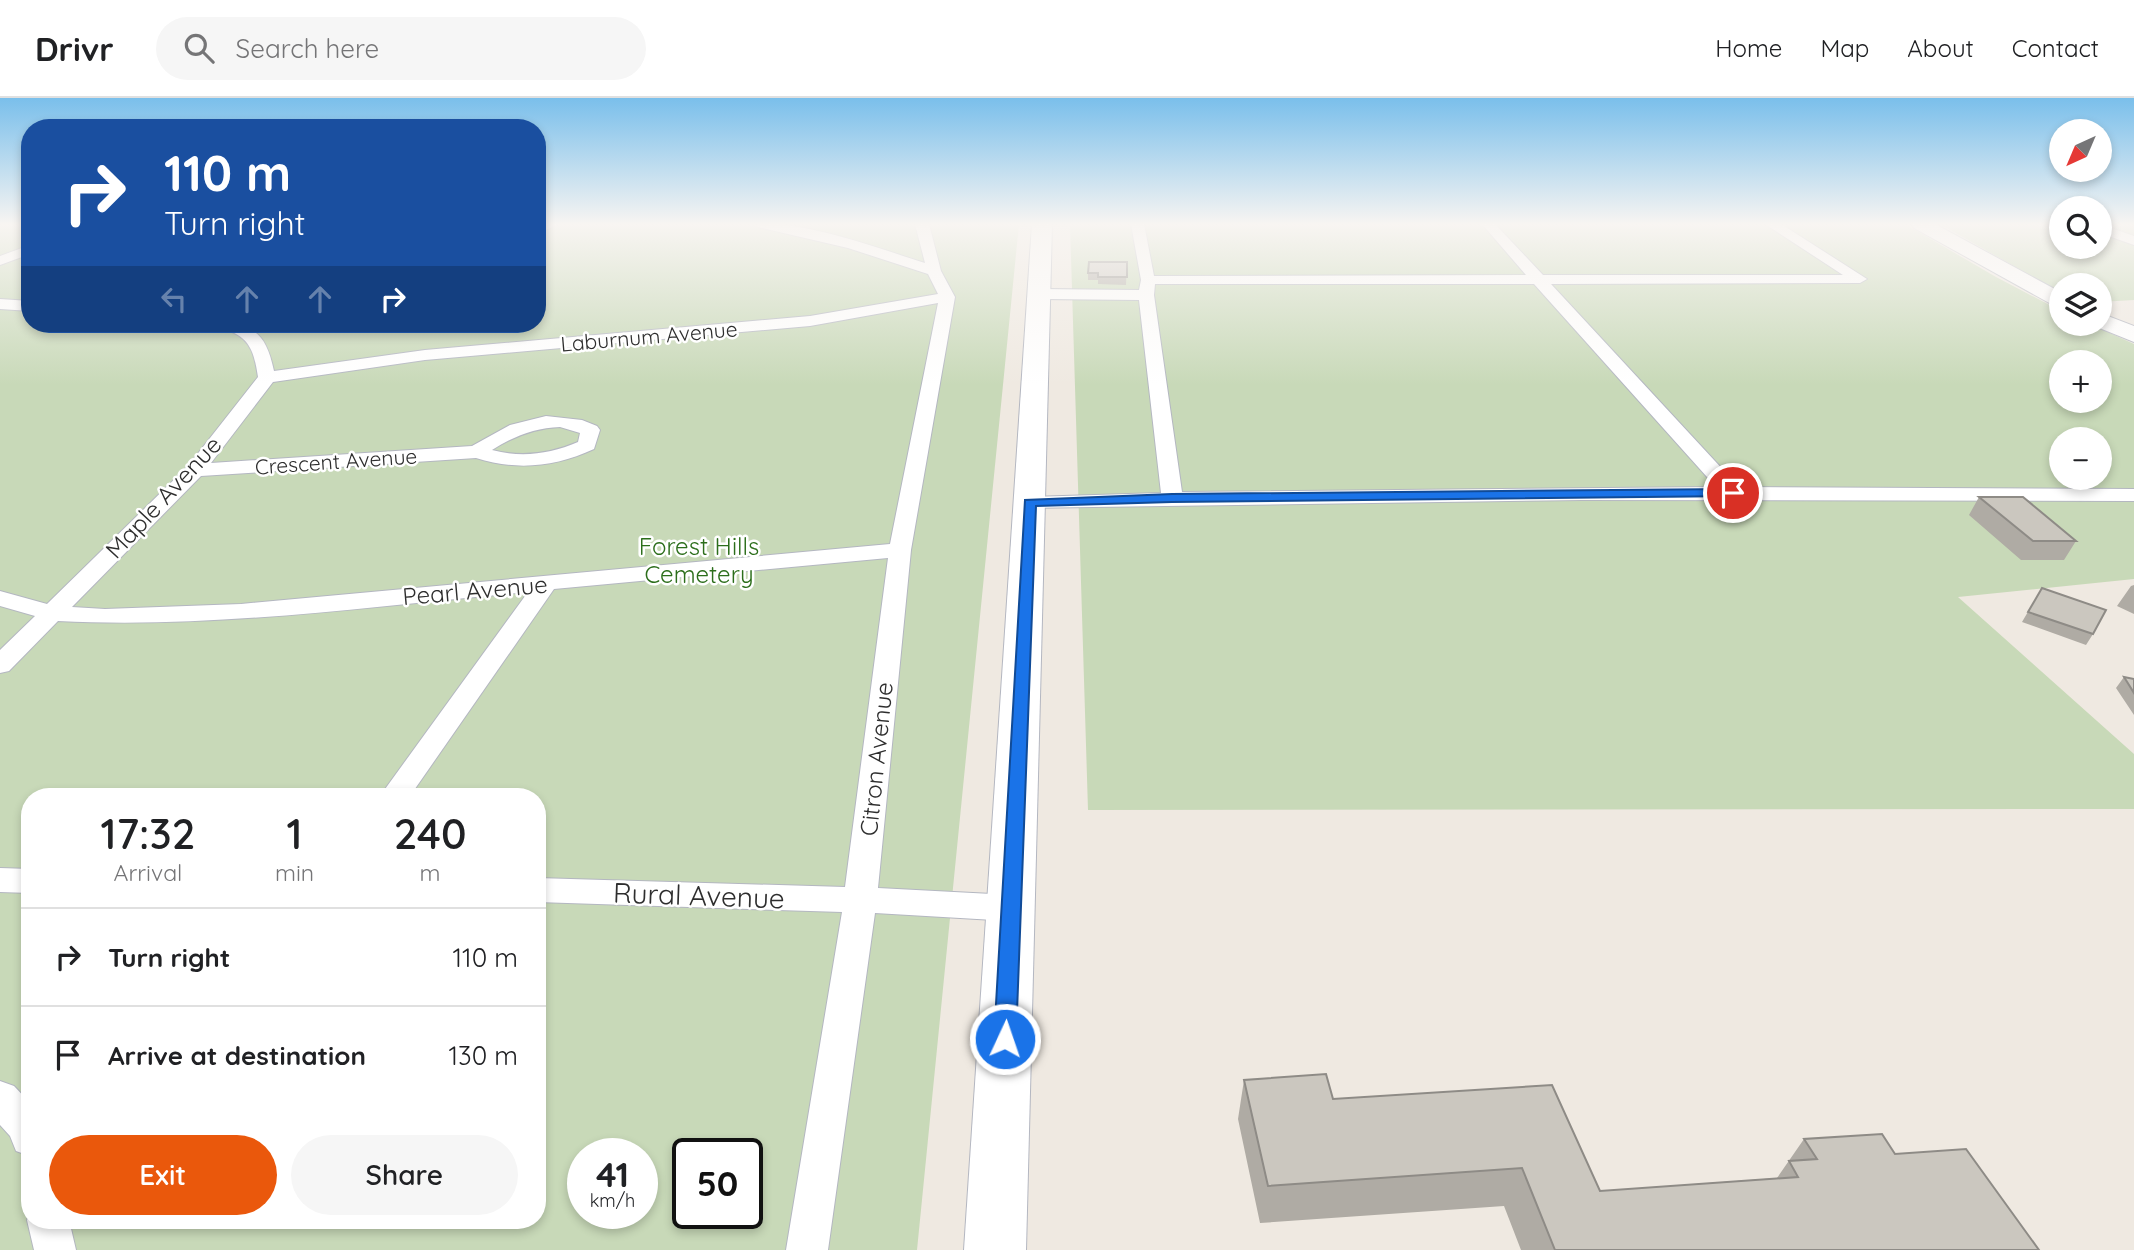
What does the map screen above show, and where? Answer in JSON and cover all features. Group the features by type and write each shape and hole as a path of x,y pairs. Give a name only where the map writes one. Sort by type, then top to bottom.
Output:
{"main road":[{"path":"995,1250 1040,278"},
{"path":"2017,278 2049,296"},
{"path":"2112,311 2134,310"},
{"path":"2112,325 2134,335"}],"lane":[{"path":"937,278 947,297"},
{"path":"1145,278 1172,498"},
{"path":"1039,294 1147,288 1541,279 1860,279 1858,278"},
{"path":"1541,279 1733,493"},
{"name":"Laburnum Avenue","path":"267,377 425,355 810,321 947,297"},
{"name":"Citron Avenue","path":"807,1250 860,900 900,550 947,297"},
{"path":"0,304 21,305"},
{"path":"248,333 262,351 267,377"},
{"name":"Maple Avenue","path":"0,665 50,612 195,470 267,377"},
{"name":"Crescent Avenue","path":"195,470 477,452 500,461 532,461 564,457 587,445 590,430 572,421 531,423 502,434 477,452"},
{"path":"1030,503 1172,498 1733,493 2134,495"},
{"name":"Pearl Avenue","path":"0,598 50,612 105,616 241,611 900,550"},
{"path":"401,788 546,583"},
{"path":"0,880 21,881"},
{"name":"Rural Avenue","path":"546,890 860,900"},
{"path":"860,900 1011,908"},
{"path":"0,1098 21,1121"},
{"path":"50,1229 55,1250"}],"green space":[{"name":"Forest Hills Cemetery","path":"0,278 21,278 21,333 546,333 546,278 1014,278 917,1250 0,1250"},
{"path":"1072,278 1997,278 2049,305 2049,336 2112,334 2134,344 2134,579 1958,597 2134,754 2134,809 1088,810"},
{"path":"2034,278 2049,278 2049,286"},
{"path":"2112,278 2134,278 2134,300 2112,301"}],"building":[{"path":"1979,497 2023,497 2076,541 2033,541"},
{"path":"2042,588 2106,610 2093,634 2028,612"},
{"path":"2124,677 2134,679 2134,693"},
{"path":"1326,1074 1333,1099 1552,1085 1600,1191 1798,1177 1789,1161 1817,1159 1804,1139 1882,1134 1895,1154 1966,1149 2039,1250 1555,1250 1522,1168 1268,1186 1244,1080"}],"route":[{"path":"1005,1039 1030,503 1172,498 1733,493"}]}
